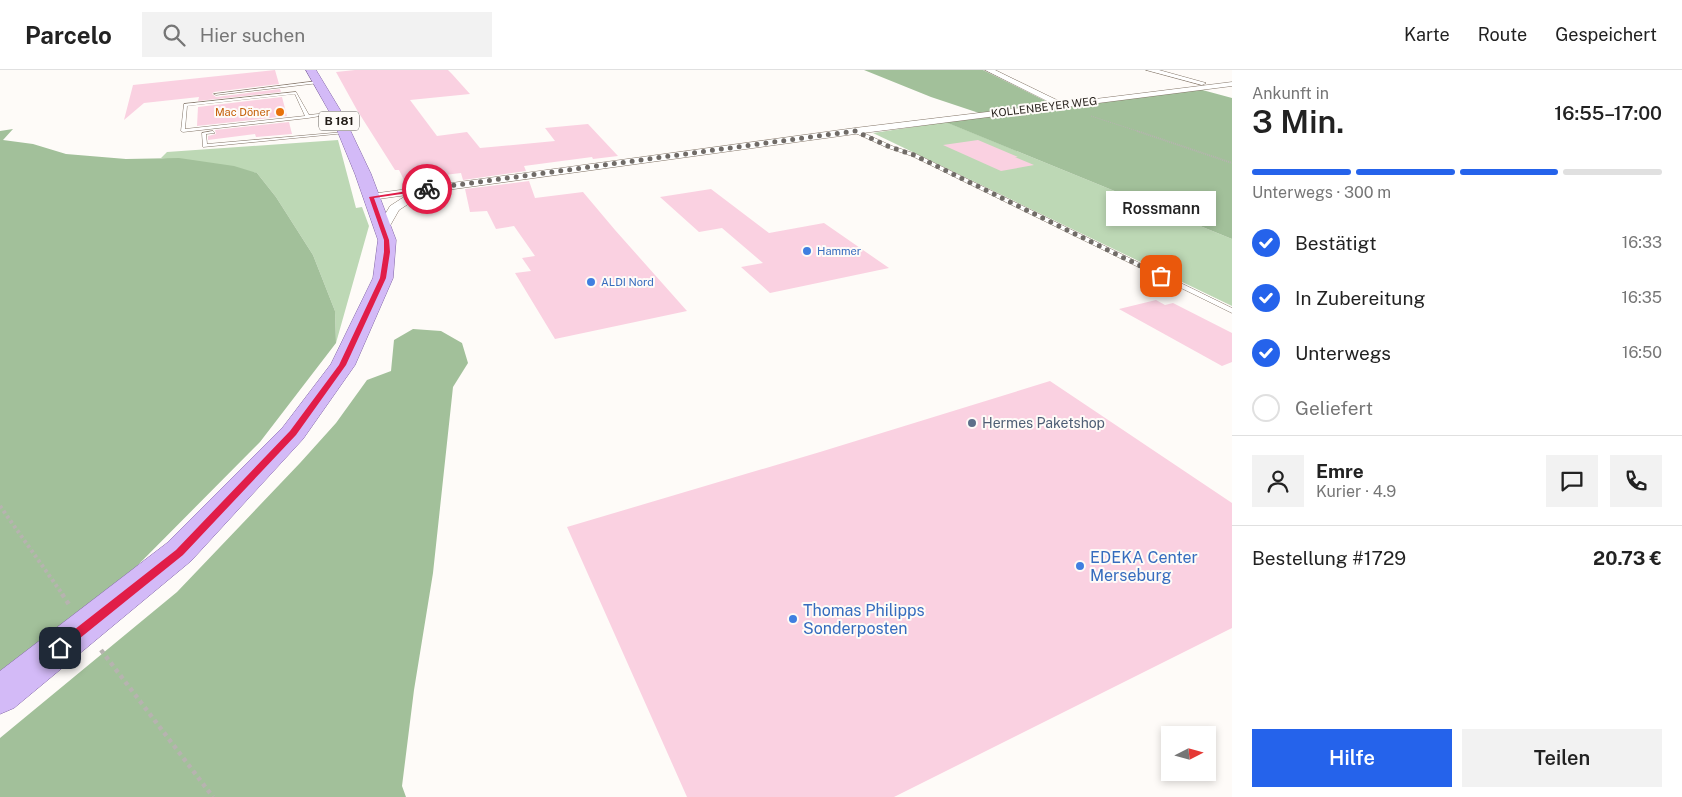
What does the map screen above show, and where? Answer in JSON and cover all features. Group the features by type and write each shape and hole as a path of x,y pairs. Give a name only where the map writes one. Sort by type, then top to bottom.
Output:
{"main road":[{"name":"B 181","path":"10,687 92,636 179,552 293,433 343,365 383,278 387,240 336,113 311,70"}],"street":[{"path":"989,70 1060,104"},
{"path":"1150,70 1214,86"},
{"path":"1171,75 1190,73"},
{"name":"KOLLENBEYER WEG","path":"425,189 1060,104 1232,84"},
{"path":"371,197 425,189"},
{"path":"383,228 394,208 425,189"}],"lane":[{"path":"216,94 318,82"},
{"path":"336,113 308,117 183,131 185,105 296,93 308,117 310,120 204,133 205,146 344,132"},
{"path":"312,127 314,134"},
{"path":"855,131 890,147 914,155 1232,311"}],"path":[{"path":"1060,104 1232,163"},
{"path":"0,506 92,636 214,797"}],"green space":[{"path":"864,70 983,70 1058,107 1195,88 1232,98 1232,239 938,119 979,113 931,97"},
{"path":"946,122 1232,239 1232,306 873,133"},
{"path":"13,129 3,140 33,144 66,154 126,159 179,158 234,166 257,173 276,197 313,255 335,311 336,343 260,442 124,579 0,671 0,131"},
{"path":"338,140 356,208 362,207 369,226 336,343 335,311 313,255 276,197 257,173 161,158 167,152"},
{"path":"413,329 441,331 462,343 468,363 453,387 433,573 414,690 402,786 406,797 0,797 0,738 177,592 336,423 367,380 391,371 394,340"}],"building":[{"path":"275,70 279,84 214,92 212,94 216,97 280,89 281,92 198,101 199,97 144,103 124,120 133,85"},
{"path":"355,70 448,70 470,94 410,100 437,136 467,132 480,148 555,141 545,128 588,124 618,156 593,159 592,157 524,166 526,171 463,180 461,173 404,180 399,170 395,170 357,110 336,72"},
{"path":"282,97 287,116 197,126 198,107"},
{"path":"289,122 292,134 256,137 255,134 208,140 208,136 216,134 215,130"},
{"path":"978,140 1034,165 1001,171 943,145"},
{"path":"529,181 535,198 583,192 687,311 555,339 515,273 531,271 522,258 535,256 514,226 496,229 487,211 470,212 465,189"},
{"name":"Hammer","path":"711,189 769,233 824,223 889,268 770,293 741,267 763,263 722,228 699,232 660,197"},
{"path":"1156,300 1165,305 1173,303 1232,333 1232,362 1222,366 1119,309"},
{"path":"1050,381 1232,503 1232,628 894,797 687,797 567,527"}],"way so far":[{"path":"427,189 855,131 890,147 914,155 1161,276"}],"place":[{"name":"Mac Döner","path":"280,112"},
{"name":"Hammer","path":"807,251"},
{"name":"Rossmann","path":"1161,276"},
{"name":"ALDI Nord","path":"591,282"},
{"name":"Hermes Paketshop","path":"972,423"},
{"name":"EDEKA Center Merseburg","path":"1080,566"},
{"name":"Thomas Philipps Sonderposten","path":"793,619"}],"route":[{"path":"60,648 179,552 293,433 343,365 383,278 387,240 371,197 427,189"}]}
